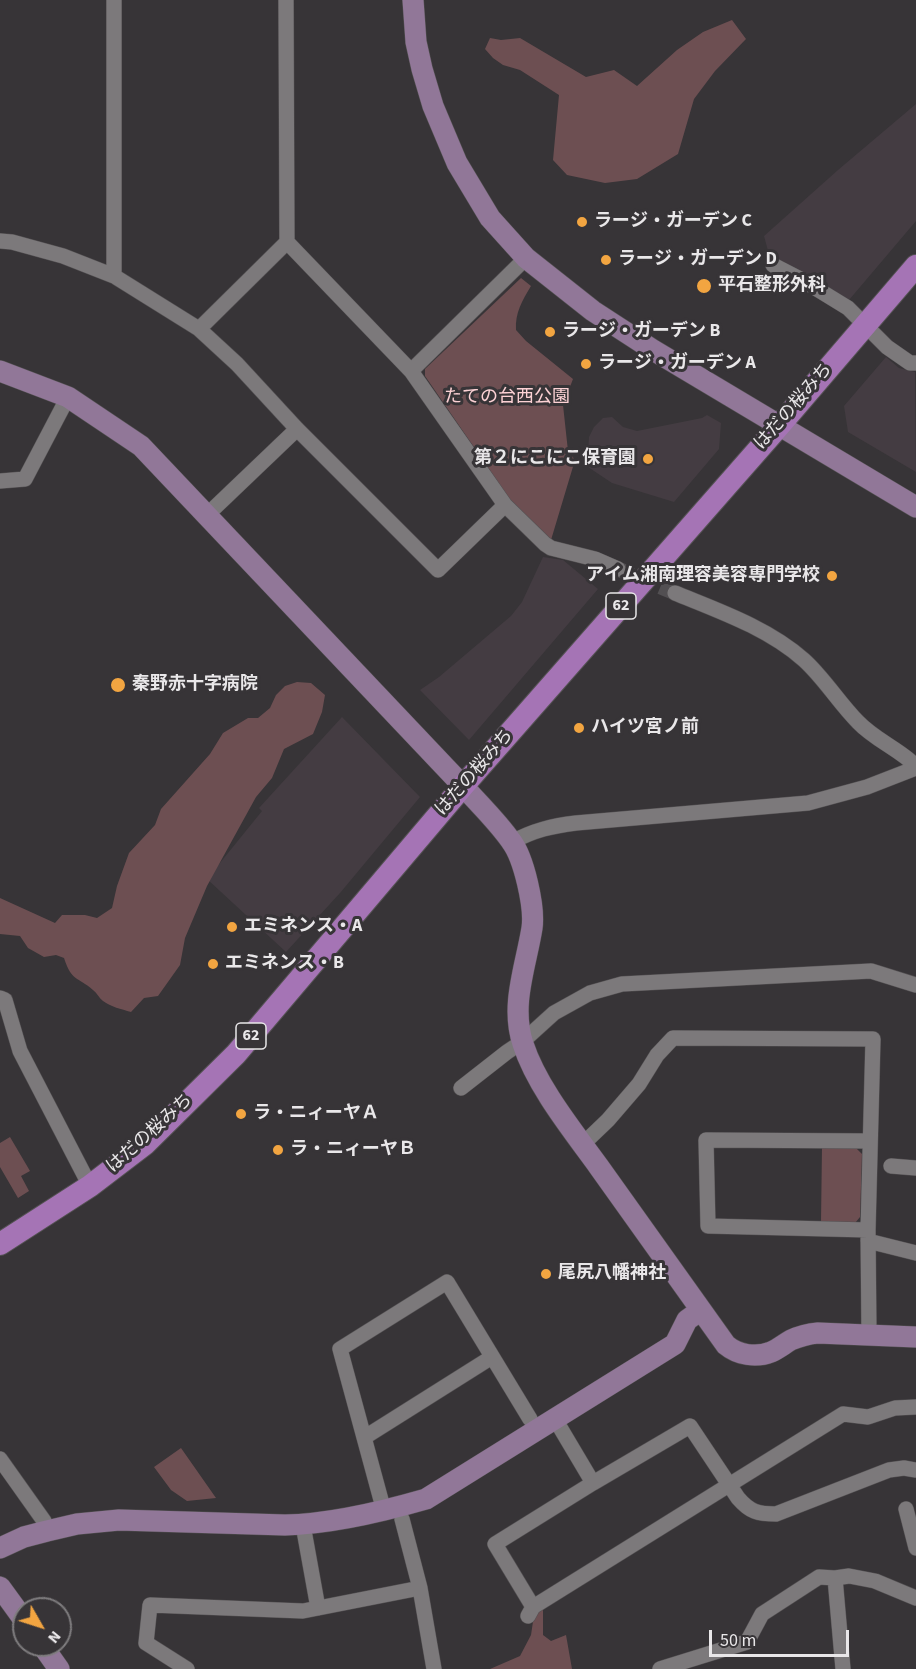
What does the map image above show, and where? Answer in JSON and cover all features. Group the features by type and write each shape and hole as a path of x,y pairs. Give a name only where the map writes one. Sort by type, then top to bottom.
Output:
{"main road":[{"name":"はだの桜みち","path":"0,1244 90,1186 145,1143 236,1054 463,786 916,266"}],"street":[{"path":"114,0 114,276"},
{"path":"286,0 287,242 411,371 505,505 551,548 595,559 618,569"},
{"path":"413,0 416,42 422,69 457,163 490,218 526,258 593,311 652,350 916,507"},
{"path":"0,241 12,242 63,256 114,276 199,329 237,364 297,429 438,570 505,505"},
{"path":"199,329 287,242"},
{"path":"411,371 526,258"},
{"path":"773,265 848,308 887,347 910,363 916,363"},
{"path":"0,370 68,397 141,446 463,786 512,842 524,870 533,909 532,926 520,982 518,1015 522,1042 536,1076 726,1345 740,1353 762,1355 802,1335 818,1333 916,1337"},
{"path":"0,481 25,479 68,397"},
{"path":"207,515 297,429"},
{"path":"512,842 530,832 576,823 808,802 867,787 916,767 908,758 885,744 859,723 804,661 781,644 731,616 675,593"},
{"path":"461,1088 522,1042 554,1013 590,993 622,984 871,971 916,984"},
{"path":"0,998 6,1000 20,1051 90,1186"},
{"path":"583,1144 608,1120 639,1084 657,1055 673,1038 873,1039 869,1141 869,1335"},
{"path":"869,1141 706,1140 708,1226 868,1236 916,1253"},
{"path":"891,1166 916,1168"},
{"path":"434,1669 420,1588 365,1437 340,1349 447,1282 530,1419"},
{"path":"0,1548 24,1537 47,1531 77,1524 119,1520 285,1526 393,1515 426,1499 675,1344 687,1320 701,1310"},
{"path":"365,1437 492,1357"},
{"path":"916,1407 895,1408 868,1417 843,1414 729,1486 530,1612 495,1544 690,1426 729,1486 747,1508 760,1514 776,1514 889,1470 904,1468 916,1470"},
{"path":"555,1419 593,1483"},
{"path":"0,1459 44,1521 47,1531"},
{"path":"906,1509 916,1548"},
{"path":"303,1525 318,1608"},
{"path":"660,1669 747,1642 762,1614 819,1577 849,1576 875,1581 916,1598"},
{"path":"835,1578 843,1669"},
{"path":"0,1587 12,1604"},
{"path":"187,1669 146,1643 150,1605 303,1611 420,1588"}],"shaded area":[{"path":"916,104 916,221 849,300 808,275 770,258 764,236"},
{"path":"886,357 899,368 915,372 916,472 848,432 844,406"},
{"name":"第２にこにこ保育園","path":"707,415 721,423 719,449 674,502 612,483 585,465 589,437 594,427 603,418 612,417 623,427 637,431 702,418"},
{"path":"543,557 563,560 598,589 469,740 420,690 439,677 511,616 522,602"},
{"path":"342,717 420,797 340,893 286,952 207,879 262,811 259,808"}],"green space":[{"path":"732,20 746,39 715,71 694,99 678,154 637,179 605,183 567,175 553,160 559,95 520,70 503,65 485,49 490,38 501,40 520,38 586,77 614,70 637,86 677,50 703,32"},
{"name":"たての台西公園","path":"521,278 531,286 518,313 516,330 526,341 573,379 563,405 568,451 575,460 551,540 511,501 425,376 425,369"},
{"path":"297,682 311,683 325,695 322,712 313,734 284,749 272,778 256,797 207,886 185,938 180,965 158,996 144,998 131,1012 113,1006 103,1001 93,990 72,975 64,958 56,955 44,957 28,948 20,936 0,934 0,898 55,923 62,915 85,915 97,918 112,908 129,853 155,825 161,809 210,754 223,733 248,718 258,718 270,708 276,695 285,686"},
{"path":"10,1137 30,1171 21,1176 29,1191 18,1198 0,1167 0,1143"},
{"path":"822,1146 856,1148 862,1154 860,1217 855,1223 821,1222"},
{"path":"181,1448 216,1498 187,1501 171,1490 154,1467"},
{"path":"543,1609 543,1635 551,1641 566,1635 572,1669 490,1669 520,1656 531,1635 534,1615"}],"tunnel":[{"path":"618,569 675,593"}],"place":[{"name":"ラージ・ガーデン C","path":"582,222"},
{"name":"ラージ・ガーデン D","path":"606,260"},
{"name":"平石整形外科","path":"704,286"},
{"name":"ラージ・ガーデン B","path":"550,332"},
{"name":"ラージ・ガーデン A","path":"586,364"},
{"name":"第２にこにこ保育園","path":"648,459"},
{"name":"アイム湘南理容美容専門学校","path":"832,576"},
{"name":"秦野赤十字病院","path":"118,685"},
{"name":"ハイツ宮ノ前","path":"579,728"},
{"name":"エミネンス・A","path":"232,927"},
{"name":"エミネンス・B","path":"213,964"},
{"name":"ラ・ニィーヤＡ","path":"241,1114"},
{"name":"ラ・ニィーヤＢ","path":"278,1150"},
{"name":"尾尻八幡神社","path":"546,1274"}]}
